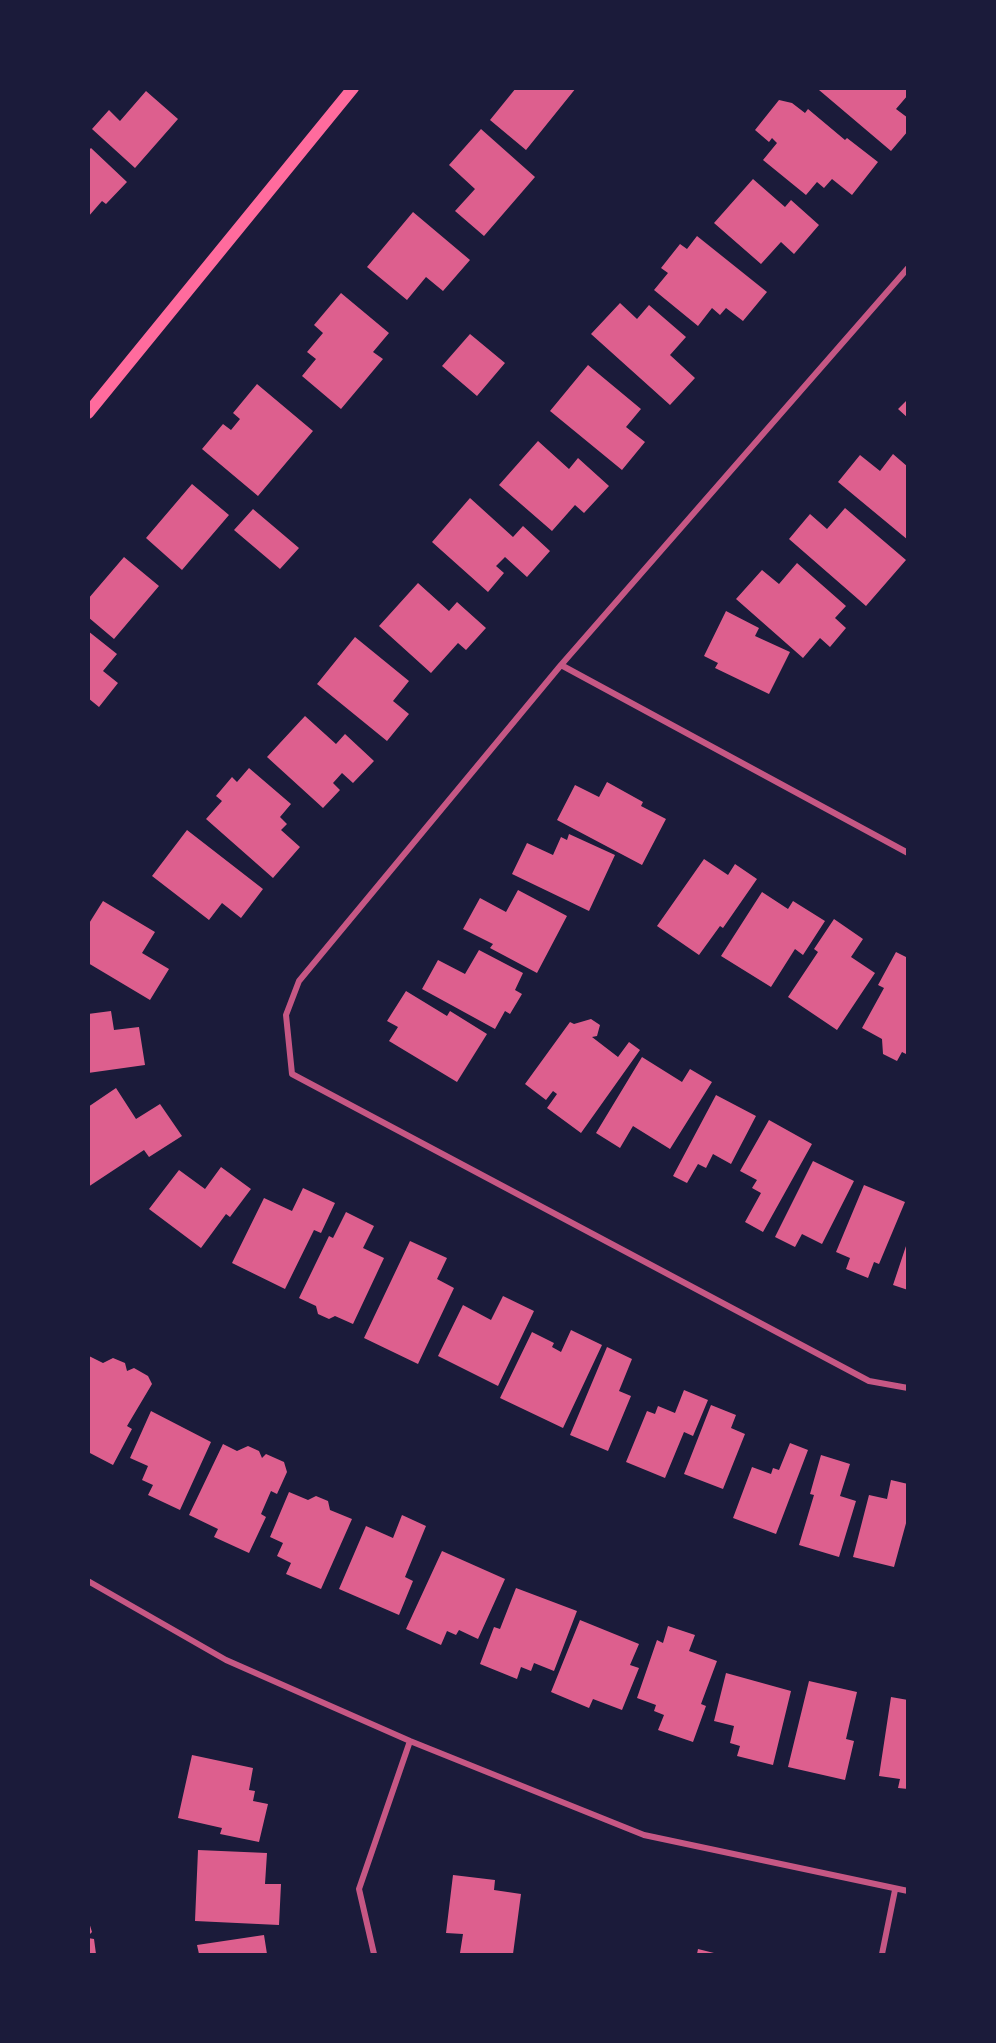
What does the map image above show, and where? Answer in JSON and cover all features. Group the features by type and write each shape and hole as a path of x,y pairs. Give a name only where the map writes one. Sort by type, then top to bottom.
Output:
{"main road":[{"path":"88,413 353,88"}],"street":[{"path":"908,268 561,665 299,981 286,1015 292,1074 870,1381 908,1388"},
{"path":"561,665 908,854"},
{"path":"88,1581 226,1660 410,1741 644,1835 908,1891"},
{"path":"374,1954 359,1888 410,1741"},
{"path":"882,1954 895,1890"}],"building":[{"path":"516,88 576,88 526,150 490,120"},
{"path":"820,88 908,88 908,95 896,109 908,118 908,131 891,151 819,90"},
{"path":"146,91 178,119 135,168 92,129 109,110 120,121"},
{"path":"779,100 792,103 805,113 808,109 845,140 847,138 878,162 852,195 832,179 824,188 817,182 806,195 763,160 777,143 772,138 769,142 755,130"},
{"path":"481,129 535,177 484,236 455,211 475,189 449,165"},
{"path":"91,148 127,182 106,204 102,201 88,217 88,151"},
{"path":"753,179 785,207 791,200 819,225 794,254 781,242 761,264 714,223"},
{"path":"413,212 470,260 443,291 426,277 407,300 367,267"},
{"path":"697,236 767,292 743,321 726,308 720,315 712,308 698,326 654,290 668,273 661,268 680,244 687,249"},
{"path":"341,293 389,333 373,352 383,359 341,409 302,376 316,359 307,352 323,333 314,325"},
{"path":"620,303 637,319 649,305 686,337 670,355 695,378 670,405 591,334"},
{"path":"470,334 505,363 477,396 442,366"},
{"path":"588,365 641,409 626,427 645,442 622,470 550,411"},
{"path":"257,384 313,431 258,496 202,449 223,424 231,430 240,419 233,413"},
{"path":"908,399 908,418 898,409"},
{"path":"538,441 569,469 578,458 609,486 584,513 575,505 552,531 499,485"},
{"path":"893,454 908,467 908,540 838,482 860,455 880,471"},
{"path":"192,484 229,515 182,570 146,538"},
{"path":"470,498 513,537 523,526 550,551 527,577 505,557 496,566 504,573 488,592 432,542"},
{"path":"845,508 906,560 866,606 789,539 810,514 827,529"},
{"path":"253,509 299,548 280,569 234,530"},
{"path":"124,557 159,586 114,639 88,617 88,599"},
{"path":"797,563 846,606 835,618 846,628 830,647 820,638 803,658 736,599 762,570 779,584"},
{"path":"418,583 449,611 457,602 486,628 466,650 458,643 431,673 379,626"},
{"path":"726,611 759,628 755,636 790,652 769,694 715,668 718,663 704,656"},
{"path":"88,631 117,654 103,671 118,683 99,707 88,698"},
{"path":"355,637 409,681 393,701 409,714 387,741 317,684"},
{"path":"305,716 336,744 345,734 374,761 353,783 342,773 333,783 340,790 323,808 267,757"},
{"path":"249,768 291,804 280,817 287,824 281,830 300,847 273,878 206,819 222,801 216,796 232,777 237,782"},
{"path":"607,782 643,802 641,806 666,819 642,865 557,820 575,785 599,797"},
{"path":"187,830 263,889 241,918 222,903 209,920 152,876"},
{"path":"569,834 615,855 589,911 512,874 527,843 553,855 561,837 567,840"},
{"path":"704,859 728,875 735,864 757,879 723,928 720,926 699,955 657,926"},
{"path":"518,890 567,916 537,973 490,948 493,944 463,929 480,898 506,912"},
{"path":"762,892 788,909 793,901 825,921 803,955 795,949 771,987 721,956"},
{"path":"103,901 155,932 142,953 169,969 150,1000 88,963 88,925"},
{"path":"834,919 863,939 851,957 875,973 837,1030 788,997 818,952 814,949"},
{"path":"479,950 523,973 515,990 522,994 510,1014 505,1011 495,1029 422,989 438,960 465,974"},
{"path":"896,952 908,958 908,1055 902,1052 897,1061 883,1054 882,1039 862,1028 884,988 878,985"},
{"path":"406,991 447,1016 450,1011 487,1034 457,1082 389,1041 398,1027 387,1021"},
{"path":"111,1011 114,1030 139,1027 145,1065 88,1073 88,1014"},
{"path":"591,1019 600,1025 597,1036 592,1037 618,1057 629,1042 640,1050 581,1133 547,1108 557,1094 553,1091 546,1100 525,1084 570,1022 574,1024"},
{"path":"642,1057 682,1082 690,1069 712,1082 670,1149 633,1126 620,1148 596,1133"},
{"path":"116,1088 136,1119 160,1104 182,1136 149,1157 144,1150 88,1187 88,1107"},
{"path":"716,1095 756,1116 731,1164 713,1154 706,1168 698,1164 687,1183 673,1176"},
{"path":"769,1120 812,1144 763,1232 745,1222 761,1193 752,1188 757,1180 740,1171"},
{"path":"813,1161 854,1181 822,1244 802,1234 795,1247 775,1237"},
{"path":"221,1167 251,1189 230,1217 226,1214 201,1248 149,1209 179,1170 205,1189"},
{"path":"864,1185 905,1202 879,1264 874,1262 868,1278 846,1269 850,1258 836,1252"},
{"path":"303,1188 335,1203 321,1233 314,1230 285,1289 232,1263 264,1198 292,1211"},
{"path":"346,1212 374,1226 363,1248 384,1258 353,1324 335,1316 329,1319 318,1314 316,1306 299,1298 329,1236 333,1238"},
{"path":"410,1241 447,1258 437,1279 454,1288 418,1364 364,1338"},
{"path":"908,1243 908,1290 893,1285"},
{"path":"503,1296 534,1311 498,1386 438,1356 463,1305 491,1320"},
{"path":"571,1330 602,1345 563,1428 500,1398 532,1332 554,1343 552,1347 561,1352"},
{"path":"607,1347 632,1359 619,1391 631,1396 608,1451 570,1435"},
{"path":"89,1356 103,1363 113,1358 125,1363 127,1371 134,1368 148,1376 152,1384 127,1426 132,1429 113,1465 88,1452"},
{"path":"684,1390 708,1400 693,1436 684,1432 665,1478 626,1462 647,1411 655,1414 658,1406 675,1413"},
{"path":"711,1405 736,1415 731,1428 745,1434 723,1489 684,1474"},
{"path":"151,1411 211,1442 180,1510 148,1495 153,1485 142,1480 148,1466 130,1458"},
{"path":"790,1443 808,1450 776,1534 733,1518 752,1467 771,1474 773,1468 779,1470"},
{"path":"223,1444 237,1451 248,1446 259,1451 262,1458 266,1454 284,1462 287,1472 277,1494 271,1491 261,1514 266,1517 249,1553 214,1537 218,1529 189,1515"},
{"path":"821,1455 850,1464 840,1496 856,1501 839,1557 799,1545 814,1495 810,1494"},
{"path":"891,1480 908,1484 908,1516 894,1567 853,1557 869,1495 887,1499"},
{"path":"289,1492 308,1500 316,1496 328,1501 330,1510 352,1519 321,1589 286,1574 291,1563 277,1556 283,1543 270,1537"},
{"path":"402,1515 426,1526 405,1577 413,1581 399,1615 339,1589 366,1526 393,1538"},
{"path":"442,1551 505,1579 478,1639 459,1630 456,1635 447,1631 441,1645 406,1629"},
{"path":"516,1588 577,1611 554,1671 534,1663 531,1671 521,1667 517,1679 480,1664 494,1627 500,1629"},
{"path":"580,1620 639,1644 630,1665 639,1668 622,1710 593,1699 589,1708 551,1692"},
{"path":"668,1626 695,1635 689,1651 717,1661 701,1704 706,1706 693,1742 658,1730 664,1715 654,1711 656,1705 637,1698 657,1640 663,1643"},
{"path":"726,1673 791,1691 773,1765 737,1756 740,1746 730,1743 734,1726 714,1721"},
{"path":"809,1681 857,1692 846,1739 854,1741 845,1780 788,1767"},
{"path":"891,1697 908,1700 908,1789 898,1788 900,1779 879,1776"},
{"path":"192,1755 253,1768 249,1790 255,1791 253,1801 268,1804 259,1842 220,1834 222,1828 178,1818"},
{"path":"198,1850 267,1853 265,1884 281,1884 279,1925 195,1921"},
{"path":"453,1875 495,1880 494,1890 521,1894 513,1954 460,1953 463,1934 446,1933"},
{"path":"88,1919 92,1932 88,1936"},
{"path":"264,1935 267,1954 199,1954 197,1945"},
{"path":"88,1938 94,1939 96,1954 88,1954"},
{"path":"698,1949 718,1954 697,1954"}]}
